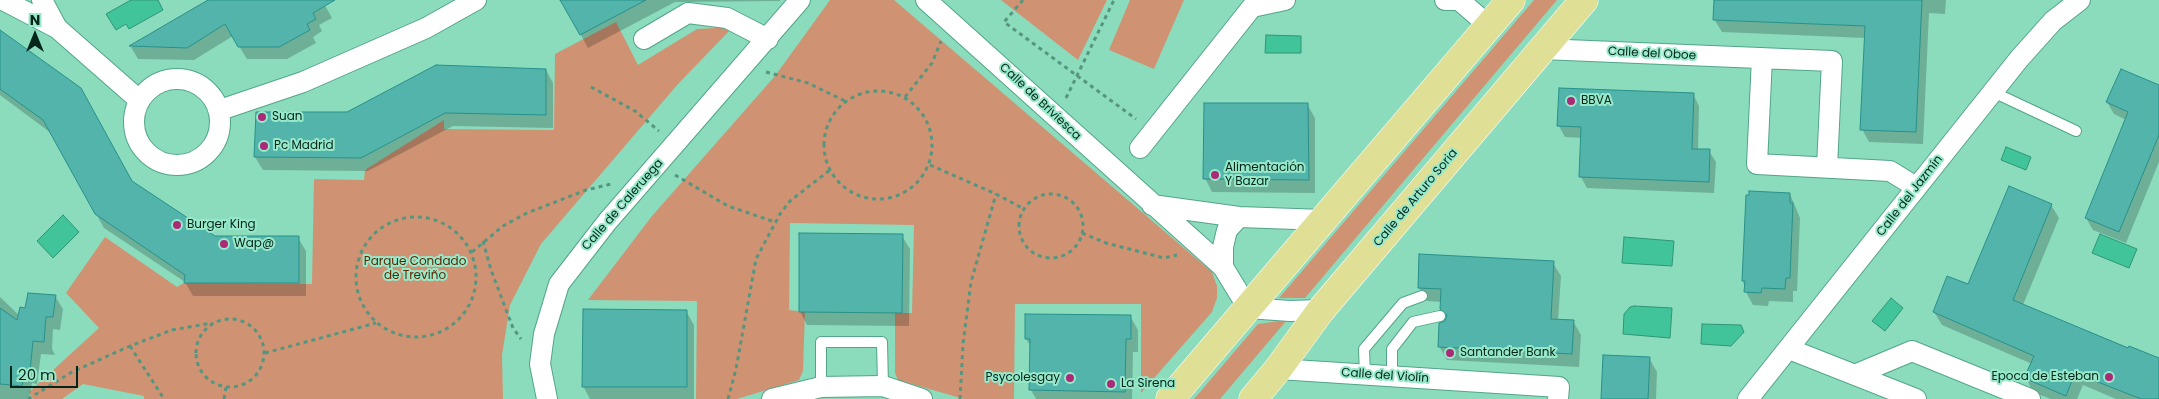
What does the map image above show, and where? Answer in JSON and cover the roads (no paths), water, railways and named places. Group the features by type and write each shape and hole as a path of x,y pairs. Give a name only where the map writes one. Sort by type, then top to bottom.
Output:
{"main road":[{"path":"1170,399 1510,0"},
{"name":"Calle de Arturo Soria","path":"1253,399 1278,370 1321,310 1584,0"}],"street":[{"path":"3,0 57,28 138,99"},
{"path":"42,0 57,28"},
{"path":"220,110 303,82 426,28 476,0"},
{"name":"Calle de Caleruega","path":"547,399 540,364 544,334 559,284 581,253 631,194 800,0"},
{"name":"Calle de Briviesca","path":"926,0 1223,267 1248,308"},
{"path":"1140,148 1252,7 1285,0"},
{"path":"1445,0 1460,0 1489,26"},
{"name":"Calle del Jazmín","path":"1748,399 1992,92 2053,21 2080,0"},
{"path":"644,39 688,13 727,18 768,39"},
{"name":"Calle del Oboe","path":"1542,49 1832,62 1827,167"},
{"path":"1762,58 1757,164 1890,172 1916,187"},
{"path":"183,78 206,88 220,110 218,138 199,160 171,166 145,153 132,127 138,99 157,82 183,78"},
{"path":"1152,205 1239,217 1324,220"},
{"path":"1223,267 1223,247 1227,230 1239,217"},
{"path":"1248,308 1290,311 1321,310"},
{"path":"1789,349 1857,374 1916,399"},
{"path":"1857,374 1912,351 2030,399"},
{"name":"Calle del Violín","path":"1278,370 1392,377 1492,391 1559,387 1558,399"},
{"path":"772,399 821,387 883,386 922,399"}],"lane":[{"path":"1992,92 2076,131"},
{"path":"1365,375 1364,349 1403,303 1422,296"},
{"path":"1392,377 1392,349 1413,322 1440,316"},
{"path":"821,387 821,342 882,342 883,386"}],"place":[{"name":"BBVA","path":"1571,101"},
{"name":"Suan","path":"262,117"},
{"name":"Pc Madrid","path":"264,146"},
{"name":"Alimentación Y Bazar","path":"1215,175"},
{"name":"Burger King","path":"177,225"},
{"name":"Wap@","path":"224,244"},
{"name":"Santander Bank","path":"1450,353"},
{"name":"Epoca de Esteban","path":"2109,377"},
{"name":"Psycolesgay","path":"1070,378"},
{"name":"La Sirena","path":"1111,384"}],"park label":[{"name":"Parque Condado de Treviño","path":"415,269"}]}
